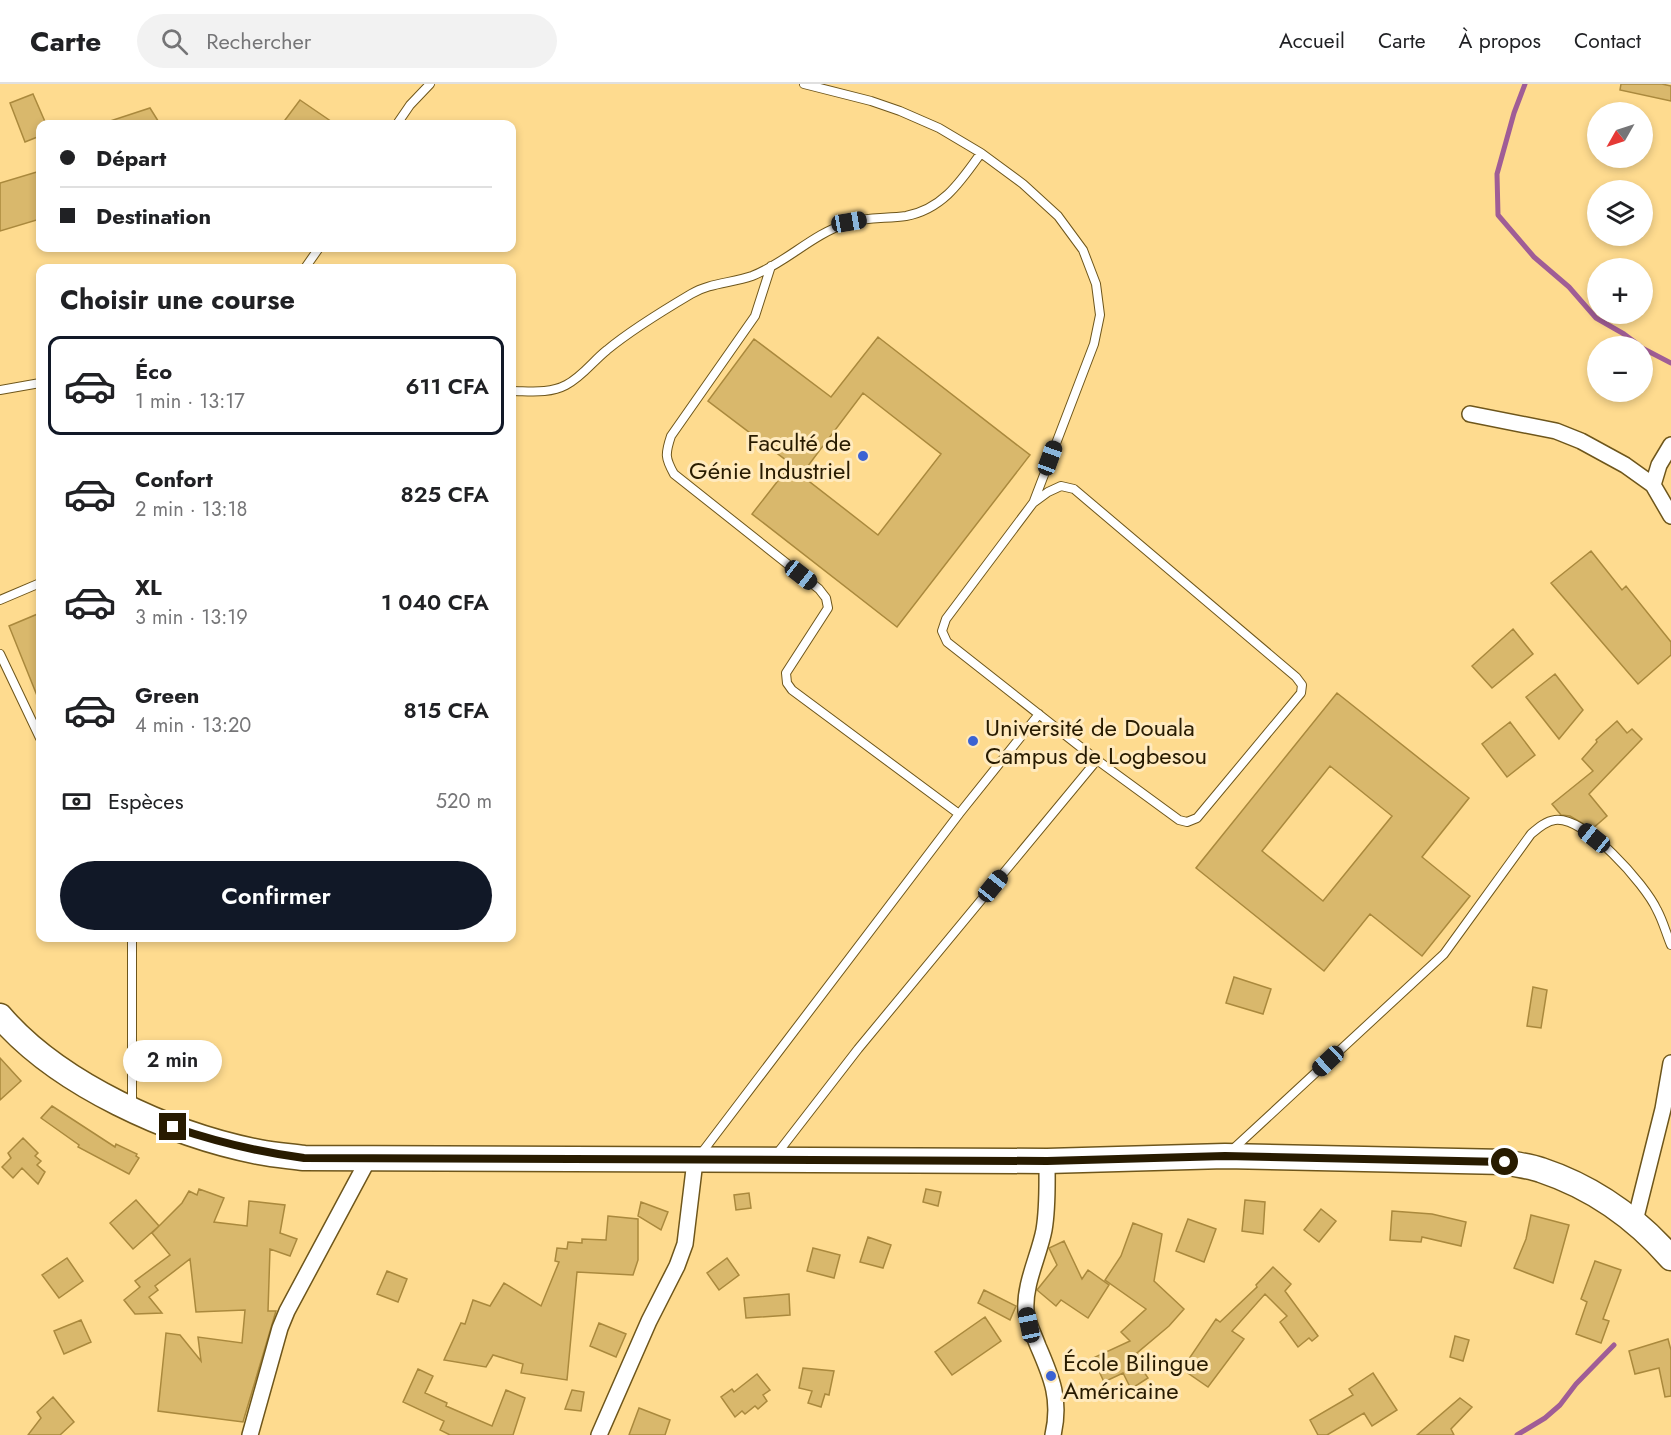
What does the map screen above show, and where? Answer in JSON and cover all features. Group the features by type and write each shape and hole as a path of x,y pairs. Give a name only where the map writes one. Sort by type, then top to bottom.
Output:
{"main road":[{"path":"0,1016 34,1050 62,1071 132,1109 173,1127 215,1141 260,1152 304,1158 1047,1161 1225,1156 1505,1162 1540,1169 1574,1183 1604,1200 1635,1221 1671,1258"}],"street":[{"path":"1470,414 1556,431 1602,452 1653,484 1671,516"},
{"path":"1653,484 1659,465 1671,446"},
{"path":"1635,1221 1663,1109 1671,1063"},
{"path":"250,1435 280,1328 287,1311 369,1158"},
{"path":"599,1435 685,1244 695,1161"},
{"path":"1047,1161 1045,1221 1026,1302 1026,1312 1054,1388 1057,1417 1053,1435"}],"lane":[{"path":"400,120 430,84"},
{"path":"804,84 872,101 939,128 981,153 1023,184 1058,216 1083,250 1096,284 1100,315 1094,344 1033,503 946,620 942,630 947,642 1097,760 1179,820 1187,822 1197,818 1301,693 1302,685 1296,677 1074,489 1061,486 1033,503"},
{"path":"516,391 550,390 565,386 608,349 693,292 752,276 820,233 849,222 876,217 906,216 925,210 941,201 955,188 981,153"},
{"path":"771,266 754,316 671,436 666,450 667,461 675,474 819,589 826,598 828,608 786,673 787,683 792,690 959,814"},
{"path":"0,390 36,384"},
{"path":"0,600 36,585"},
{"path":"0,654 36,730"},
{"path":"695,1161 959,814 1039,714"},
{"path":"774,1159 858,1050 1097,760"},
{"path":"1225,1156 1444,954 1532,834 1542,825 1553,820 1566,820 1577,825 1611,852 1647,893 1657,909 1671,945"},
{"path":"132,942 132,1109"}],"building":[{"path":"1621,84 1671,86 1671,101 1620,90"},
{"path":"33,94 44,120 36,120 36,138 25,142 10,103"},
{"path":"300,100 329,120 285,120"},
{"path":"150,108 158,120 113,120"},
{"path":"36,172 36,220 0,231 0,183"},
{"path":"878,337 1030,455 897,627 752,514 791,464 708,401 754,339 831,397","holes":["863,393 941,454 878,535 801,475"]},
{"path":"1591,551 1622,590 1626,586 1671,642 1671,655 1638,684 1551,583"},
{"path":"36,615 36,693 9,626"},
{"path":"1513,629 1533,654 1492,688 1472,666"},
{"path":"1555,674 1583,710 1559,739 1526,697"},
{"path":"1337,693 1469,798 1422,857 1470,896 1422,956 1370,914 1324,971 1196,868","holes":["1330,766 1392,816 1323,901 1262,851"]},
{"path":"1617,721 1627,733 1632,729 1642,739 1589,794 1607,816 1592,829 1570,816 1561,815 1552,804 1593,771 1582,759 1597,742 1596,740"},
{"path":"1510,722 1535,755 1507,777 1482,744"},
{"path":"1234,977 1271,989 1263,1014 1226,1003"},
{"path":"1533,987 1547,990 1541,1028 1527,1026"},
{"path":"0,1058 21,1081 0,1100"},
{"path":"52,1106 115,1147 116,1144 137,1154 139,1158 129,1174 78,1147 79,1145 41,1118"},
{"path":"23,1138 38,1153 35,1156 41,1161 37,1165 45,1172 38,1184 22,1168 13,1178 2,1167 11,1158 8,1153"},
{"path":"199,1189 224,1198 214,1222 247,1226 249,1201 285,1205 280,1233 297,1239 290,1256 270,1249 268,1311 276,1311 243,1422 158,1411 166,1333 180,1335 201,1361 198,1337 242,1343 245,1310 196,1312 190,1259 155,1286 158,1290 149,1297 162,1313 135,1314 124,1300 140,1287 135,1281 170,1255 152,1233 182,1203 189,1191 197,1195"},
{"path":"926,1189 941,1192 938,1206 923,1202"},
{"path":"749,1193 751,1208 736,1210 734,1195"},
{"path":"136,1200 159,1226 133,1249 110,1223"},
{"path":"1245,1200 1265,1202 1263,1234 1242,1231"},
{"path":"641,1202 668,1212 661,1230 638,1216"},
{"path":"1321,1209 1336,1221 1319,1242 1304,1230"},
{"path":"1392,1211 1432,1214 1466,1222 1461,1246 1422,1237 1421,1242 1390,1240"},
{"path":"1531,1215 1569,1225 1553,1283 1514,1268 1526,1239"},
{"path":"608,1216 638,1219 638,1260 633,1275 577,1272 567,1380 521,1373 523,1364 493,1355 486,1367 444,1360 461,1323 465,1324 473,1300 490,1306 504,1283 541,1306 559,1262 555,1261 557,1248 567,1249 568,1242 582,1243 582,1239 606,1240"},
{"path":"1188,1219 1216,1229 1204,1262 1176,1251"},
{"path":"1133,1223 1162,1234 1154,1281 1184,1309 1169,1326 1137,1353 1144,1364 1140,1366 1148,1378 1131,1389 1123,1373 1104,1382 1093,1358 1130,1341 1121,1332 1146,1309 1105,1280 1121,1256"},
{"path":"868,1237 891,1245 883,1268 860,1262"},
{"path":"1064,1241 1082,1279 1088,1270 1109,1285 1088,1318 1061,1300 1056,1306 1037,1290 1057,1265 1049,1248"},
{"path":"813,1248 840,1255 834,1278 807,1271"},
{"path":"67,1258 83,1281 59,1298 42,1275"},
{"path":"727,1258 739,1275 719,1290 707,1273"},
{"path":"1595,1261 1621,1270 1603,1319 1609,1321 1601,1343 1576,1334 1587,1302 1581,1299"},
{"path":"1273,1267 1291,1284 1285,1291 1318,1336 1312,1341 1309,1338 1298,1347 1280,1322 1287,1316 1265,1294 1232,1331 1244,1339 1208,1387 1182,1369 1216,1319 1220,1322 1257,1287 1256,1285"},
{"path":"387,1271 407,1279 398,1302 377,1294"},
{"path":"984,1290 1016,1306 1010,1320 978,1303"},
{"path":"789,1294 790,1315 746,1318 744,1298"},
{"path":"985,1317 1001,1341 952,1375 935,1352"},
{"path":"81,1320 91,1342 64,1354 54,1331"},
{"path":"599,1323 626,1334 616,1357 590,1346"},
{"path":"1455,1336 1469,1340 1463,1361 1450,1357"},
{"path":"1668,1339 1671,1350 1671,1396 1665,1397 1659,1368 1635,1374 1629,1351"},
{"path":"803,1368 834,1371 829,1395 825,1394 821,1407 808,1403 812,1391 799,1388"},
{"path":"418,1369 433,1376 425,1393 447,1403 446,1406 492,1426 506,1390 525,1398 513,1435 450,1435 440,1430 444,1421 403,1402"},
{"path":"1373,1373 1397,1410 1372,1426 1364,1413 1327,1435 1318,1435 1310,1420 1353,1395 1349,1389"},
{"path":"757,1374 770,1390 763,1395 767,1401 758,1409 755,1406 745,1414 742,1411 735,1417 721,1397 732,1389 734,1392"},
{"path":"572,1390 584,1392 581,1411 565,1409"},
{"path":"53,1397 74,1422 60,1435 28,1435 41,1418 37,1412"},
{"path":"1460,1398 1472,1407 1451,1429 1454,1435 1417,1435"},
{"path":"639,1408 670,1420 665,1435 629,1435"}],"waterway":[{"path":"1525,84 1514,113 1497,174 1498,215 1534,257 1569,287 1596,318 1627,336"},
{"path":"1653,354 1671,363"},
{"path":"1517,1435 1545,1418 1560,1405 1576,1384 1614,1345"}],"place":[{"name":"Faculté de Génie Industriel","path":"863,456"},
{"name":"Université de Douala Campus de Logbesou","path":"973,741"},
{"name":"École Bilingue Américaine","path":"1051,1376"}],"route":[{"path":"173,1127 215,1141 260,1152 304,1158 1047,1161 1225,1156 1505,1162"}]}
